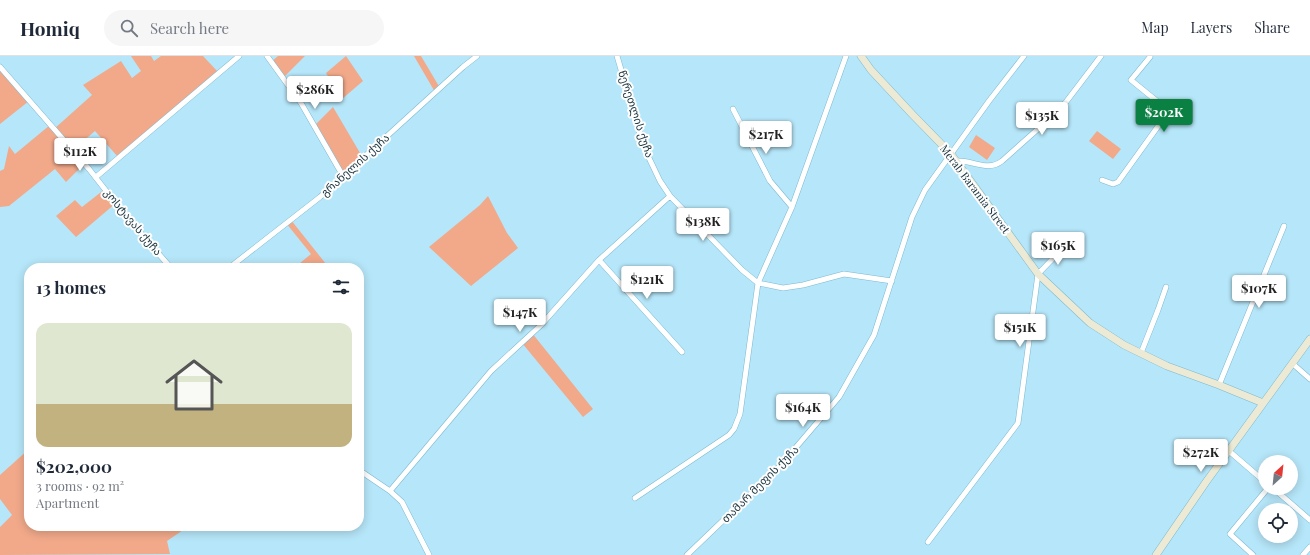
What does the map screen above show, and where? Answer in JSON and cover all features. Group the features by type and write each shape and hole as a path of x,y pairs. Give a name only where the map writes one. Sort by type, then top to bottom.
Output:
{"main road":[{"name":"Merab Baramia Street","path":"860,56 876,76 957,161 1038,274 1090,323 1124,345 1167,366 1263,403"},
{"path":"1159,554 1229,451 1310,340"}],"street":[{"path":"96,177 239,56"},
{"path":"267,56 301,103 343,176"},
{"name":"გრანელის ქუჩა","path":"235,263 320,197 462,67 477,56"},
{"name":"წერეთლის ქუჩა","path":"617,56 640,134 660,181 670,196 742,270 758,283 783,288 803,285 844,274 892,281"},
{"path":"635,498 729,435 734,429 740,414 758,283 792,207 846,56"},
{"name":"თამარ მეფის ქუჩა","path":"687,555 780,466 839,397 874,335 912,217 925,190 989,101 1024,56"},
{"path":"957,161 966,161 990,166 998,165 1066,102 1101,56"},
{"path":"1102,180 1113,184 1118,182 1169,111 1131,80 1150,57"},
{"name":"კოსტავას ქუჩა","path":"0,67 96,177 125,215 167,263"},
{"path":"733,110 770,181 792,207"},
{"path":"390,491 491,371 541,325 599,260 670,196"},
{"path":"1219,385 1284,226"},
{"path":"928,542 1018,423 1038,274 1065,246"},
{"path":"599,260 682,352"},
{"path":"1141,353 1166,287"},
{"path":"1293,364 1310,379"},
{"path":"1229,451 1258,476"},
{"path":"364,473 390,491 402,502 429,555"},
{"path":"1253,555 1230,534 1262,495"},
{"path":"1281,495 1310,520"},
{"path":"1302,555 1310,547"}],"shaded area":[{"path":"131,56 151,56 154,61 161,56 203,56 219,73 118,157 95,131 73,150 84,164 66,182 55,169 9,206 0,207 0,171 4,169 9,146 15,154 50,125 54,129 92,95 83,85 121,61 132,78 141,71"},
{"path":"278,56 305,56 283,78 271,62"},
{"path":"346,56 363,81 342,99 326,73"},
{"path":"414,56 421,56 440,88 435,92"},
{"path":"0,67 29,101 0,124"},
{"path":"333,107 363,158 343,176 314,126"},
{"path":"1097,131 1121,149 1113,159 1089,141"},
{"path":"976,135 995,148 987,160 969,147"},
{"path":"105,189 116,203 76,237 56,216 75,200 82,207"},
{"path":"488,196 507,233 518,248 471,286 429,247 480,205"},
{"path":"291,220 325,263 300,263 311,254 286,223"},
{"path":"532,333 593,409 583,417 522,343"},
{"path":"24,453 24,531 182,531 167,541 170,554 0,555 0,527 12,515 0,499 0,475"}]}
